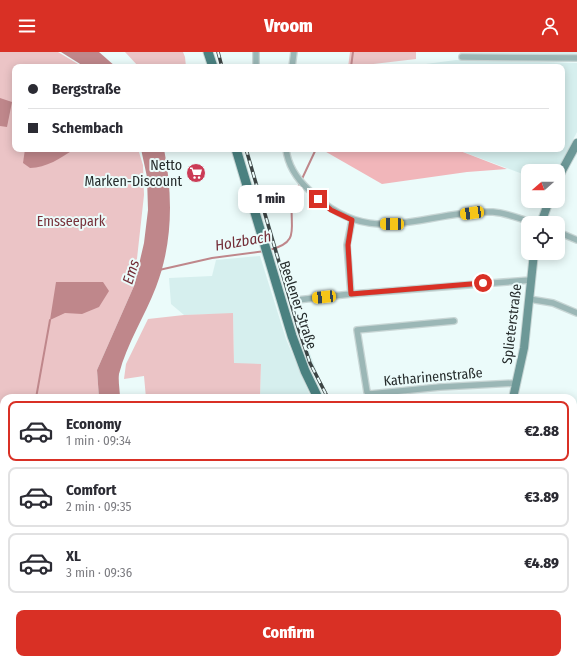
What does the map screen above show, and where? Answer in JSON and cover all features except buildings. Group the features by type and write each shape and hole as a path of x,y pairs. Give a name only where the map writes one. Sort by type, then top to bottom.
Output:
{"main road":[{"path":"208,52 211,64"},
{"name":"Beelener Straße","path":"237,152 292,336 305,371 316,394"}],"street":[{"path":"256,52 256,64"},
{"path":"292,64 294,52"},
{"path":"462,57 577,58"},
{"path":"565,165 577,143"},
{"path":"287,152 292,170 297,178 331,210 352,220 366,224 392,224 472,213 494,212 521,219"},
{"path":"351,294 348,245 352,220"},
{"path":"565,235 577,240"},
{"name":"Splieterstraße","path":"514,394 524,348 533,260"},
{"path":"297,300 351,294 530,280"},
{"path":"529,299 552,303 577,313"},
{"name":"Katharinenstraße","path":"454,321 357,330 367,392 370,394 440,387 517,383"}],"shaded area":[{"path":"61,52 99,52 113,64 80,64"},
{"path":"577,52 577,56 460,53"},
{"path":"456,60 577,63 577,132 561,164 521,164 521,173 463,152 565,152 565,64 426,64"},
{"path":"0,98 12,102 7,127 0,126"},
{"path":"25,152 70,152 59,159 36,168 30,168 23,163"},
{"path":"142,152 165,152 170,201 170,219 166,253 156,287 122,363 119,374 120,394 99,394 97,370 134,286 144,243 148,210 147,177"},
{"path":"245,152 249,152 303,335 318,375 328,394 324,394 315,377 298,335"},
{"path":"326,152 463,152 507,169 467,172 382,184"},
{"path":"260,256 286,339 309,394 260,394 261,364 234,364 233,314 184,315 171,304 169,278 212,276 216,260"},
{"path":"56,282 103,282 109,291 99,307 82,314 65,313 50,320"}],"green space":[{"name":"Emsseepark","path":"0,52 58,52 78,64 12,64 12,152 139,152 143,165 144,195 134,286 97,370 99,394 0,394"},
{"path":"125,52 183,52 186,64 136,64"},
{"path":"350,52 416,52 416,59 374,64 348,64"},
{"path":"233,313 234,363 261,364 260,394 146,394 144,376 124,379 126,364 148,319 184,315"}],"waterway":[{"name":"Holzbach","path":"351,64 353,52"},
{"name":"Holzbach","path":"269,250 280,247 287,242 290,237 292,231 293,198 315,152"},
{"name":"Holzbach","path":"159,270 212,258 265,251"},
{"path":"37,394 50,320"}],"railway":[{"path":"218,52 221,64"},
{"path":"247,152 298,327 310,363 326,394"}],"place":[{"name":"Netto Marken-Discount","path":"196,173"}],"route":[{"path":"318,199 331,210 352,220 348,245 351,294 483,283"}],"water label":[{"name":"Ems","path":"131,272"}]}
